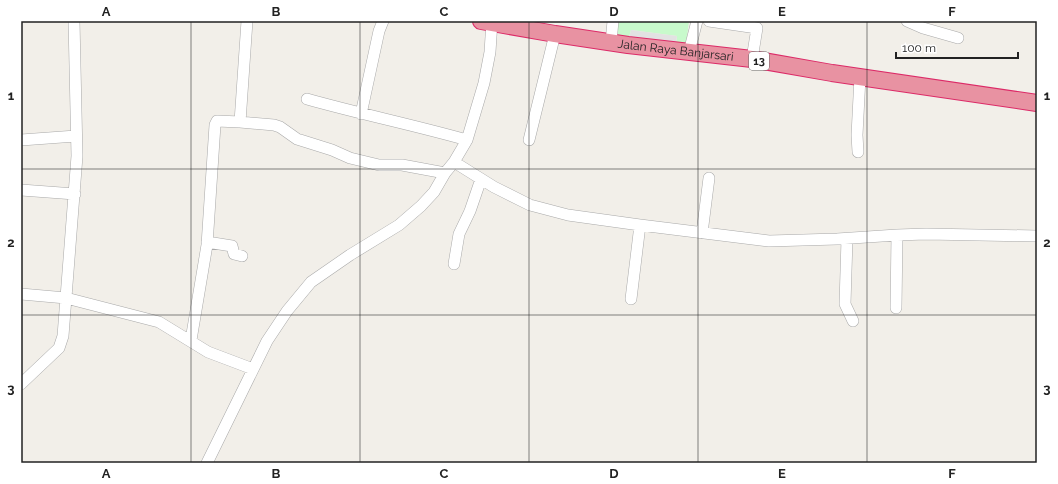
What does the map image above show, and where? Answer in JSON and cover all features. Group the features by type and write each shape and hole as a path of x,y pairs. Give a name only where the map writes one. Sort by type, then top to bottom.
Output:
{"highway":[{"name":"Jalan Raya Banjarsari","path":"488,22 555,34 752,59 860,77 1037,103"}],"street":[{"path":"21,384 59,348 63,336 77,156 74,21"},
{"path":"246,122 247,21"},
{"path":"361,114 379,32 383,21"},
{"path":"611,42 613,21"},
{"path":"689,52 697,21"},
{"path":"709,21 758,24 752,59"},
{"path":"907,21 923,28 958,38"},
{"path":"207,463 267,341 287,311 311,282 350,255 399,225 421,206 434,192 445,173 454,162 467,140 484,83 490,52 488,22"},
{"path":"529,140 555,34"},
{"path":"858,152 857,129 860,77"},
{"path":"306,99 467,140"},
{"path":"191,340 207,242 215,125 217,121 246,122 277,126 297,138 350,158 379,166 402,165 445,173"},
{"path":"21,140 76,136"},
{"path":"454,162 481,179 530,205 568,215 702,233 769,241 847,239 897,235 1037,236"},
{"path":"702,233 709,178"},
{"path":"454,264 459,234 470,211 481,179"},
{"path":"21,190 74,194"},
{"path":"631,299 640,225"},
{"path":"896,308 897,235"},
{"path":"847,239 844,304 853,321"},
{"path":"207,242 232,246 234,254 242,256"},
{"path":"21,294 66,298 160,322 208,352 253,369"}],"green space":[{"path":"618,21 689,21 686,45 676,44 677,36 631,30 629,38 617,37"}],"shaded area":[{"path":"631,30 677,36 676,44 629,38"}]}
